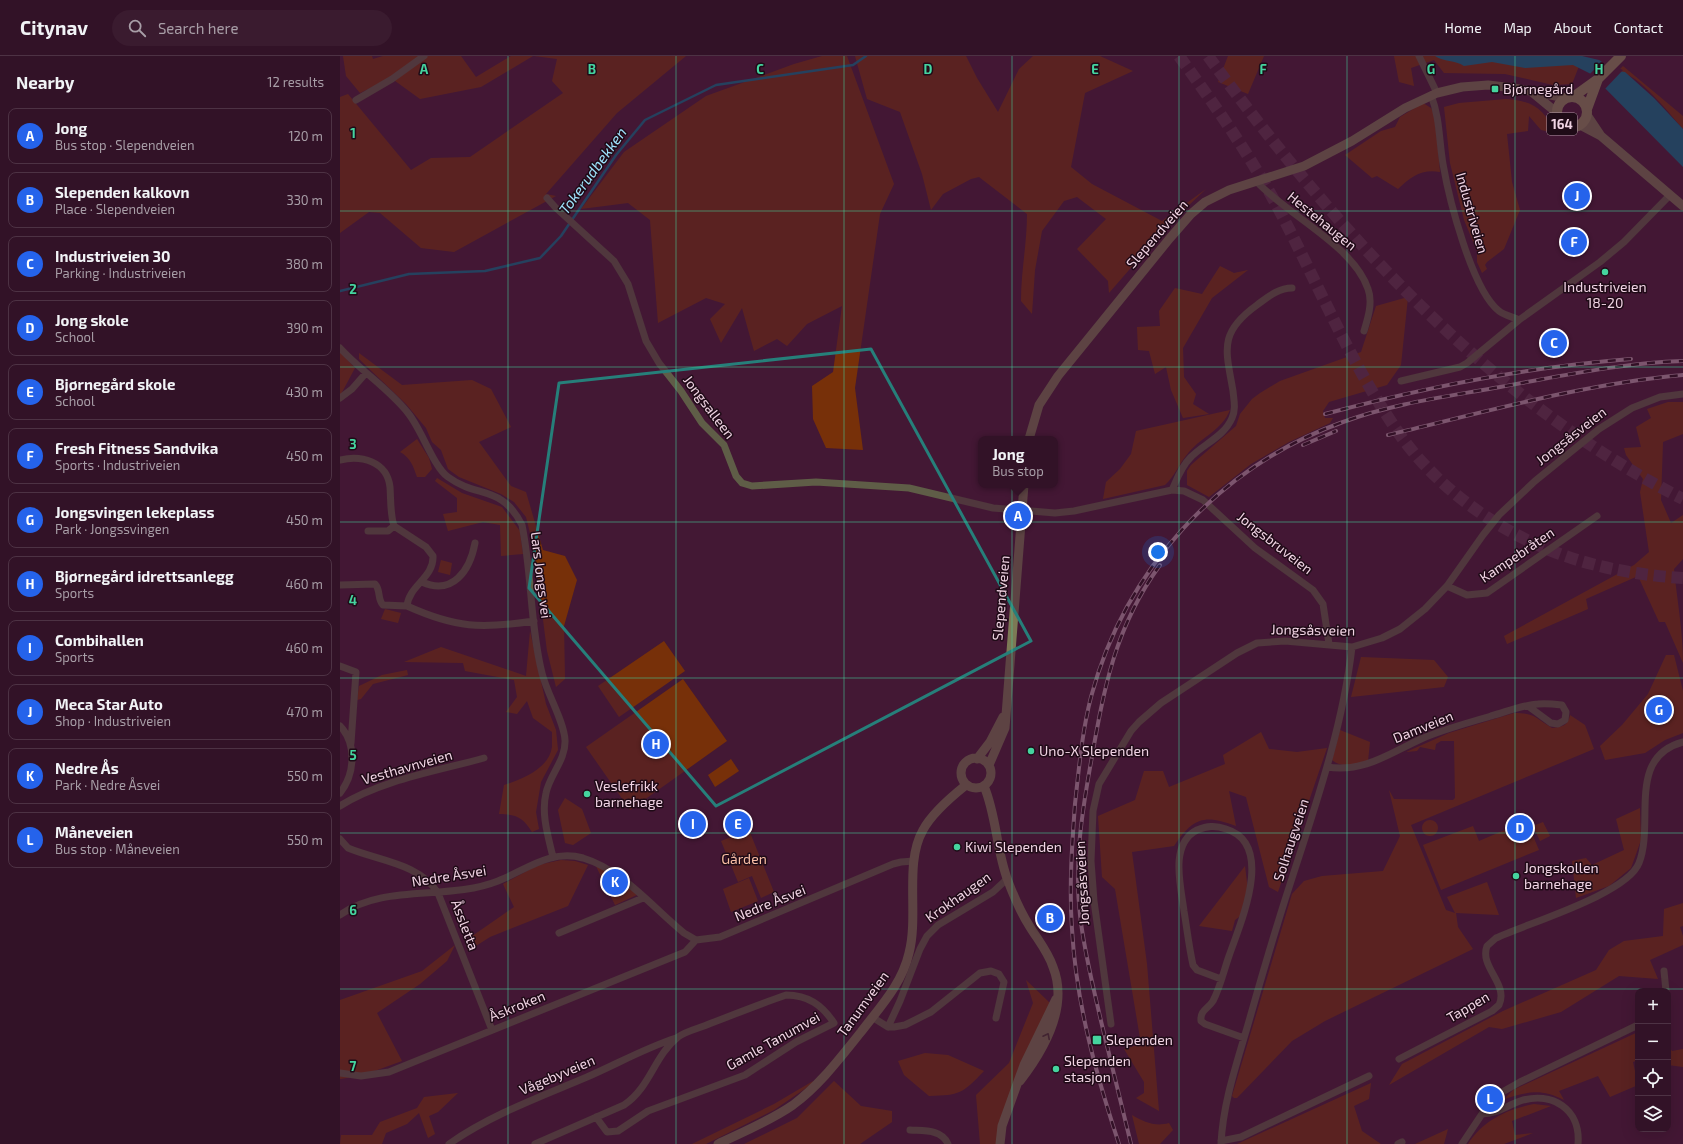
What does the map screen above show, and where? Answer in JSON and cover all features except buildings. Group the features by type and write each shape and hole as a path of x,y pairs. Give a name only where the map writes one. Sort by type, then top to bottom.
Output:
{"main road":[{"name":"164","path":"1598,79 1588,108 1580,125 1572,128 1564,126 1559,120 1556,112 1559,104 1598,79 1621,56"},
{"path":"1434,94 1462,87 1488,85 1532,92 1573,96"},
{"path":"1532,92 1556,112"},
{"name":"Slependveien","path":"1030,436 1034,416 1048,390 1185,221 1198,208 1214,196 1290,171 1330,153 1405,108 1434,94"},
{"name":"164","path":"1573,96 1582,101 1588,108"},
{"path":"1588,108 1601,136"},
{"path":"1580,125 1601,136 1683,206"},
{"name":"Slependveien","path":"989,765 1005,728 1024,488"},
{"name":"Slependveien","path":"977,759 990,742 1005,714"},
{"path":"977,759 986,762 989,765 991,776 984,786 975,788 966,785 962,777 962,768 968,761 977,759"},
{"name":"Tanumveien","path":"718,1144 779,1113 810,1092 827,1074 897,984 909,955 913,932 914,861 919,838 926,825 949,800 966,785"},
{"path":"984,786 995,818 1001,857 1007,879 1026,920 1054,967 1057,979 1057,1009 1051,1028 1030,1068 1020,1081 1004,1119 1000,1144"}],"street":[{"path":"356,100 392,79 424,56"},
{"name":"Industriveien","path":"1419,56 1434,94 1443,164 1457,218 1483,292 1499,311 1518,320"},
{"name":"Hestehaugen","path":"1256,181 1268,194 1335,246 1357,267 1369,290 1370,304 1364,331"},
{"path":"1401,381 1460,367 1485,350 1518,320 1600,262 1624,242 1670,196"},
{"name":"Jongsalleen","path":"548,198 554,207 614,261 628,284 646,341 659,363 681,391 702,423 724,445 736,476 742,483 752,486 816,482 909,488 993,508 1023,511"},
{"path":"1172,490 1178,475 1190,457 1220,434 1228,426 1232,417 1235,406 1226,355 1227,344 1231,332 1249,311 1275,292 1285,288 1292,288"},
{"name":"Lars Jongs vei","path":"340,348 409,415 421,432 440,469 446,476 463,485 504,501 516,514 522,525 542,673 565,738 565,751 552,775 546,794 544,811 546,830 553,857"},
{"path":"340,398 352,389 366,373"},
{"name":"Jongsåsveien","path":"1111,1024 1098,934 1091,861 1092,811 1099,784 1131,731 1139,722 1161,703 1237,653 1257,643 1269,641 1329,644 1352,647 1382,638 1400,629 1425,609 1447,586 1499,514 1536,481 1599,429 1632,408 1648,400 1683,394"},
{"path":"340,460 365,458 376,463 382,469 390,486 390,508 394,526 430,551 433,556 432,567 422,582 411,592 408,598 407,606"},
{"name":"Jongsbruveien","path":"1023,511 1074,511 1172,490 1184,490 1203,500 1255,548 1310,587 1319,596 1323,604 1329,644"},
{"name":"Kampebråten","path":"1447,586 1466,594 1487,593 1597,516"},
{"path":"368,531 388,531 394,526"},
{"path":"422,582 429,585 447,585 458,578 467,569 472,558 475,543"},
{"path":"340,585 375,584 379,589 380,598 383,604 407,606 448,622 480,627 534,621"},
{"name":"Solhaugveien","path":"1352,647 1346,685 1327,767 1274,935 1244,1038 1226,1104 1221,1142 1241,1137 1369,1076"},
{"path":"340,666 356,672 351,743 352,765 344,787 340,793"},
{"name":"Damveien","path":"1327,767 1355,768 1368,764 1435,733 1528,706 1537,704 1562,705 1566,712 1565,720 1558,724 1550,723 1528,706"},
{"path":"340,726 351,743"},
{"name":"Tappen","path":"1399,1059 1492,1011 1500,1005 1502,994 1485,958 1487,946 1496,938 1610,890 1632,874 1639,864 1644,841 1645,795 1649,775 1658,756 1666,749 1683,742"},
{"name":"Vesthavnveien","path":"340,806 353,798 374,789 484,758"},
{"name":"Solhaugveien","path":"1221,979 1197,970 1193,965 1179,867 1181,850 1185,840 1194,832 1206,826 1220,827 1232,831 1242,837 1248,851 1252,881 1250,896 1221,979 1213,1001 1203,1011 1201,1021 1205,1024 1244,1038"},
{"name":"Åssletta","path":"340,839 348,848 420,873 430,881 438,893 492,1030"},
{"name":"Nedre Åsvei","path":"340,915 347,910 370,900 438,893 489,884 545,858 582,858 603,865 679,929 696,940 720,937 893,864 914,861"},
{"name":"Krokhaugen","path":"888,1026 908,982 920,949 927,936 938,925 993,892 1007,879"},
{"path":"559,933 643,898"},
{"name":"Åskroken","path":"340,1073 361,1076 389,1072 685,952 696,940"},
{"path":"872,1017 888,1026 894,1027 917,1020 931,1012 971,979 986,971 999,974 1004,982 996,1018"},
{"path":"1664,971 1666,988"},
{"name":"Gamle Tanumvei","path":"535,1144 596,1117 624,1105 639,1093 664,1052 679,1037 786,995 797,995 809,998 827,1013 834,1022 796,1042 745,1075 648,1111 618,1131 607,1132 596,1117"},
{"path":"1462,1144 1491,1101 1508,1088 1635,1026"},
{"name":"Vågebyveien","path":"449,1144 505,1112 608,1068 658,1044 679,1037"},
{"path":"1482,1114 1491,1114 1519,1101 1531,1099 1543,1099 1556,1102 1566,1109 1575,1119 1578,1144"},
{"path":"910,1130 933,1131 947,1141 948,1144"}],"highlighted area":[{"path":"871,349 1031,641 716,806 529,588 559,383"}],"green space":[{"path":"343,56 372,56 373,59 383,56 461,56 476,77 511,56 533,56 481,87 420,99 391,78 360,93 346,76"},
{"path":"534,56 686,56 617,113 546,194 556,196 454,252 421,248 380,213 369,212 340,233 340,97 348,94 411,170 431,158 470,157 563,93 552,81 557,59"},
{"path":"822,56 847,56 894,184 880,214 855,388 863,450 826,448 813,419 812,386 833,372 842,306 807,324 787,346 777,339 754,351 742,308 721,343 710,319 725,304 706,298 658,323 650,220 628,203 581,209 624,152 706,96 794,64"},
{"path":"855,56 966,56 977,78 998,112 1019,69 1033,56 1100,56 1133,71 1085,93 1071,167 1092,184 1162,221 1206,189 1169,224 1109,293 1108,281 1077,249 1106,219 1077,197 1064,201 1042,231 1035,270 1032,314 1021,301 1027,214 979,177 971,179 943,194 931,210 922,174 900,112 867,99"},
{"path":"1228,56 1264,56 1248,94 1218,82"},
{"path":"1394,56 1583,56 1572,84 1553,85 1505,74 1444,73 1434,60 1411,68 1414,86 1399,82"},
{"path":"1623,66 1683,116 1683,129 1653,95 1635,79 1618,71"},
{"path":"1506,99 1531,104 1537,108 1547,118 1555,133 1541,130 1529,116 1528,131 1507,134 1512,182 1520,210 1504,249 1487,262 1485,265 1487,269 1482,273 1477,262 1477,251 1464,220 1450,163 1444,107 1459,103"},
{"path":"1423,103 1431,108 1435,116 1440,172 1433,171 1417,175 1398,189 1377,176 1372,178 1345,155 1381,131 1395,127 1400,117"},
{"path":"1220,266 1234,273 1248,270 1212,298 1183,348 1184,377 1196,394 1193,404 1209,414 1183,418 1171,390 1166,367 1155,374 1149,351 1138,350 1137,327 1160,326 1159,311 1175,288 1202,294"},
{"path":"1408,297 1401,365 1387,385 1329,402 1323,411 1325,418 1333,418 1330,423 1289,442 1251,464 1209,497 1187,485 1187,471 1191,465 1236,426 1240,414 1252,399 1280,381 1361,352 1376,306"},
{"path":"340,352 355,368 340,396"},
{"path":"359,353 402,385 472,380 491,389 511,427 479,442 511,486 526,492 543,550 565,556 577,580 564,626 565,679 556,687 547,651 534,549 526,517 514,502 501,494 459,477 448,469 441,450 432,442 426,428 406,404 359,359"},
{"path":"1668,402 1683,402 1683,434 1663,442 1661,500 1671,523 1683,515 1683,559 1674,569 1681,627 1683,663 1665,622 1659,622 1638,576 1586,599 1588,609 1507,644 1504,636 1634,565 1649,552 1640,492 1643,479 1626,455 1624,448 1641,447 1636,427 1651,418 1647,409"},
{"path":"1230,410 1222,423 1189,452 1165,485 1103,499 1106,482 1120,469 1131,454 1136,431"},
{"path":"417,439 429,458 432,469 425,477 417,477 409,460 400,452"},
{"path":"437,478 462,493 502,507 520,531 523,554 501,556 500,525 483,522 448,531 443,514 457,512 457,498 435,481"},
{"path":"441,560 452,563 450,575 438,572"},
{"path":"385,609 401,613 398,623 381,619"},
{"path":"530,631 546,704 556,730 558,750 541,782 536,812 539,829 532,832 529,827 518,817 499,814 504,785 519,780 534,772 546,761 550,755 552,747 552,732 533,718 527,701 517,714 506,712 517,697 514,680 465,671 463,663 404,662 441,647 526,676"},
{"path":"664,641 685,671 619,717 598,686"},
{"path":"1666,655 1674,655 1683,691 1683,733 1665,740 1645,753 1605,760 1600,746 1622,725 1648,694"},
{"path":"1361,657 1434,660 1448,677 1444,687 1351,697"},
{"path":"407,670 408,675 373,684 361,699 357,700 359,686 382,675"},
{"path":"683,679 727,741 630,810 586,747"},
{"path":"1514,713 1531,715 1552,728 1566,724 1570,715 1585,725 1594,749 1411,825 1446,910 1455,913 1447,897 1487,882 1499,915 1456,913 1458,927 1473,949 1325,1021 1292,1041 1237,1098 1234,1098 1232,1096 1292,894 1304,881 1322,876 1383,871 1400,836 1389,790 1394,799 1453,800 1455,798 1454,741 1441,741 1436,744 1435,750 1420,747 1417,751 1406,752 1449,733"},
{"path":"1340,730 1370,742 1368,761 1345,765 1336,763 1332,760"},
{"path":"1261,732 1269,749 1297,752 1327,748 1278,892 1269,887 1246,797 1229,791 1236,826 1216,820 1208,819 1200,821 1187,829 1174,846 1132,852 1147,964 1159,1111 1136,1098 1144,1093 1144,1082 1124,1049 1141,1044 1115,889 1102,877 1098,816 1135,800 1144,771 1163,771 1169,787 1225,764 1223,755"},
{"path":"731,759 739,771 715,787 708,775"},
{"path":"565,798 582,809 591,833 573,845 565,843 558,810"},
{"path":"1640,808 1641,840 1631,868 1609,886 1576,898 1572,861 1586,858 1592,865 1624,850 1616,819"},
{"path":"1430,820 1437,825 1438,828 1433,835 1430,836 1423,831 1422,828 1427,821"},
{"path":"1543,822 1550,836 1540,841 1533,826"},
{"path":"1521,823 1523,826 1528,824 1539,850 1441,890 1423,845 1473,826 1479,841"},
{"name":"Gården","path":"749,830 774,892 761,898 752,876 738,882 721,841"},
{"path":"561,860 575,861 588,865 568,906 490,937 468,951 465,941 514,907 503,884 538,865"},
{"path":"594,862 639,894 615,905"},
{"path":"1245,866 1248,891 1243,914 1235,920 1232,931 1199,926"},
{"path":"749,878 758,901 731,912 723,889"},
{"path":"1683,903 1683,926 1680,927 1683,936 1683,945 1650,960 1658,979 1619,976 1561,1012 1502,1029 1489,1027 1389,1085 1402,1064 1503,1011 1596,970 1609,950 1624,941 1663,936 1664,909"},
{"path":"455,945 447,961 420,984 377,1013 402,1061 361,1076 340,1079 340,1000 422,971"},
{"path":"1026,980 1050,1003 997,1144 980,1144 976,1095 1009,1063 1033,1003"},
{"path":"1635,1033 1635,1061 1633,1062 1635,1071 1635,1086 1610,1097 1598,1076 1559,1091 1564,1100 1556,1096 1534,1092 1504,1099 1513,1090"},
{"path":"1683,1049 1683,1067 1671,1065 1671,1050 1672,1051"},
{"path":"925,1053 948,1055 984,1071 960,1092 948,1095 929,1096 904,1075 898,1061"},
{"path":"813,1081 812,1084 774,1110 706,1144 692,1144 774,1104"},
{"path":"834,1081 861,1106 892,1111 892,1122 860,1144 744,1144 797,1118"},
{"path":"1371,1083 1369,1099 1354,1106 1362,1131 1381,1144 1237,1144"},
{"path":"458,1093 438,1112 429,1116 435,1134 428,1138 419,1113 407,1124 386,1133 382,1144 340,1144 341,1135 372,1135 380,1122 417,1108 424,1097"},
{"path":"1534,1104 1551,1106 1512,1121 1515,1135 1533,1133 1504,1144 1468,1144 1481,1128 1497,1117 1515,1109"},
{"path":"1132,1115 1141,1120 1154,1124 1169,1123 1173,1130 1160,1144 1139,1144"},
{"path":"1448,1129 1444,1144 1415,1144"}],"water":[{"path":"1435,56 1582,56 1599,60 1618,71 1625,72 1654,98 1683,129 1683,167 1591,74 1573,65 1525,68 1492,62 1464,66"}],"pier":[{"path":"1603,60 1623,70 1604,90 1589,75"}],"waterway":[{"name":"Tokerudbekken","path":"340,291 409,274 485,271 540,258 561,236 616,155 645,120 716,85 853,65 866,56"}],"tunnel":[{"path":"1179,56 1230,128 1276,204 1364,378 1398,432 1436,477 1483,515 1509,531 1536,544 1564,555 1603,567 1637,573 1683,578"},
{"path":"1208,56 1257,121 1309,185 1363,247 1420,306 1481,361 1545,412 1612,459 1683,499"}],"railway":[{"path":"1325,414 1401,395 1477,379 1554,367 1631,359"},
{"path":"1119,1144 1088,1038 1078,984 1074,957 1071,913 1073,835 1081,750 1091,697 1107,651 1127,607 1153,566 1183,528 1218,495 1256,466 1298,441 1343,422 1380,410 1565,375 1659,362 1683,361"},
{"path":"1388,435 1571,392 1646,379 1683,375"},
{"path":"1303,445 1336,431"},
{"path":"1131,1144 1101,1021 1084,942 1078,896 1078,857 1091,762 1107,683 1122,635 1132,612 1160,565"}],"place":[{"name":"Bjørnegård","path":"1495,89"},
{"name":"Meca Star Auto","path":"1577,196"},
{"name":"Fresh Fitness Sandvika","path":"1574,242"},
{"name":"Industriveien 18-20","path":"1605,272"},
{"name":"Industriveien 30","path":"1554,343"},
{"name":"Jong","path":"1018,516"},
{"name":"Jongsvingen lekeplass","path":"1659,710"},
{"name":"Bjørnegård idrettsanlegg","path":"656,744"},
{"name":"Uno-X Slependen","path":"1031,751"},
{"name":"Veslefrikk barnehage","path":"587,794"},
{"name":"Combihallen","path":"693,824"},
{"name":"Bjørnegård skole","path":"738,824"},
{"name":"Jong skole","path":"1520,828"},
{"name":"Kiwi Slependen","path":"957,847"},
{"name":"Jongskollen barnehage","path":"1516,876"},
{"name":"Nedre Ås","path":"615,882"},
{"name":"Slependen kalkovn","path":"1050,918"},
{"name":"Slependen","path":"1097,1040"},
{"name":"Slependen stasjon","path":"1056,1069"},
{"name":"Måneveien","path":"1490,1099"}]}
